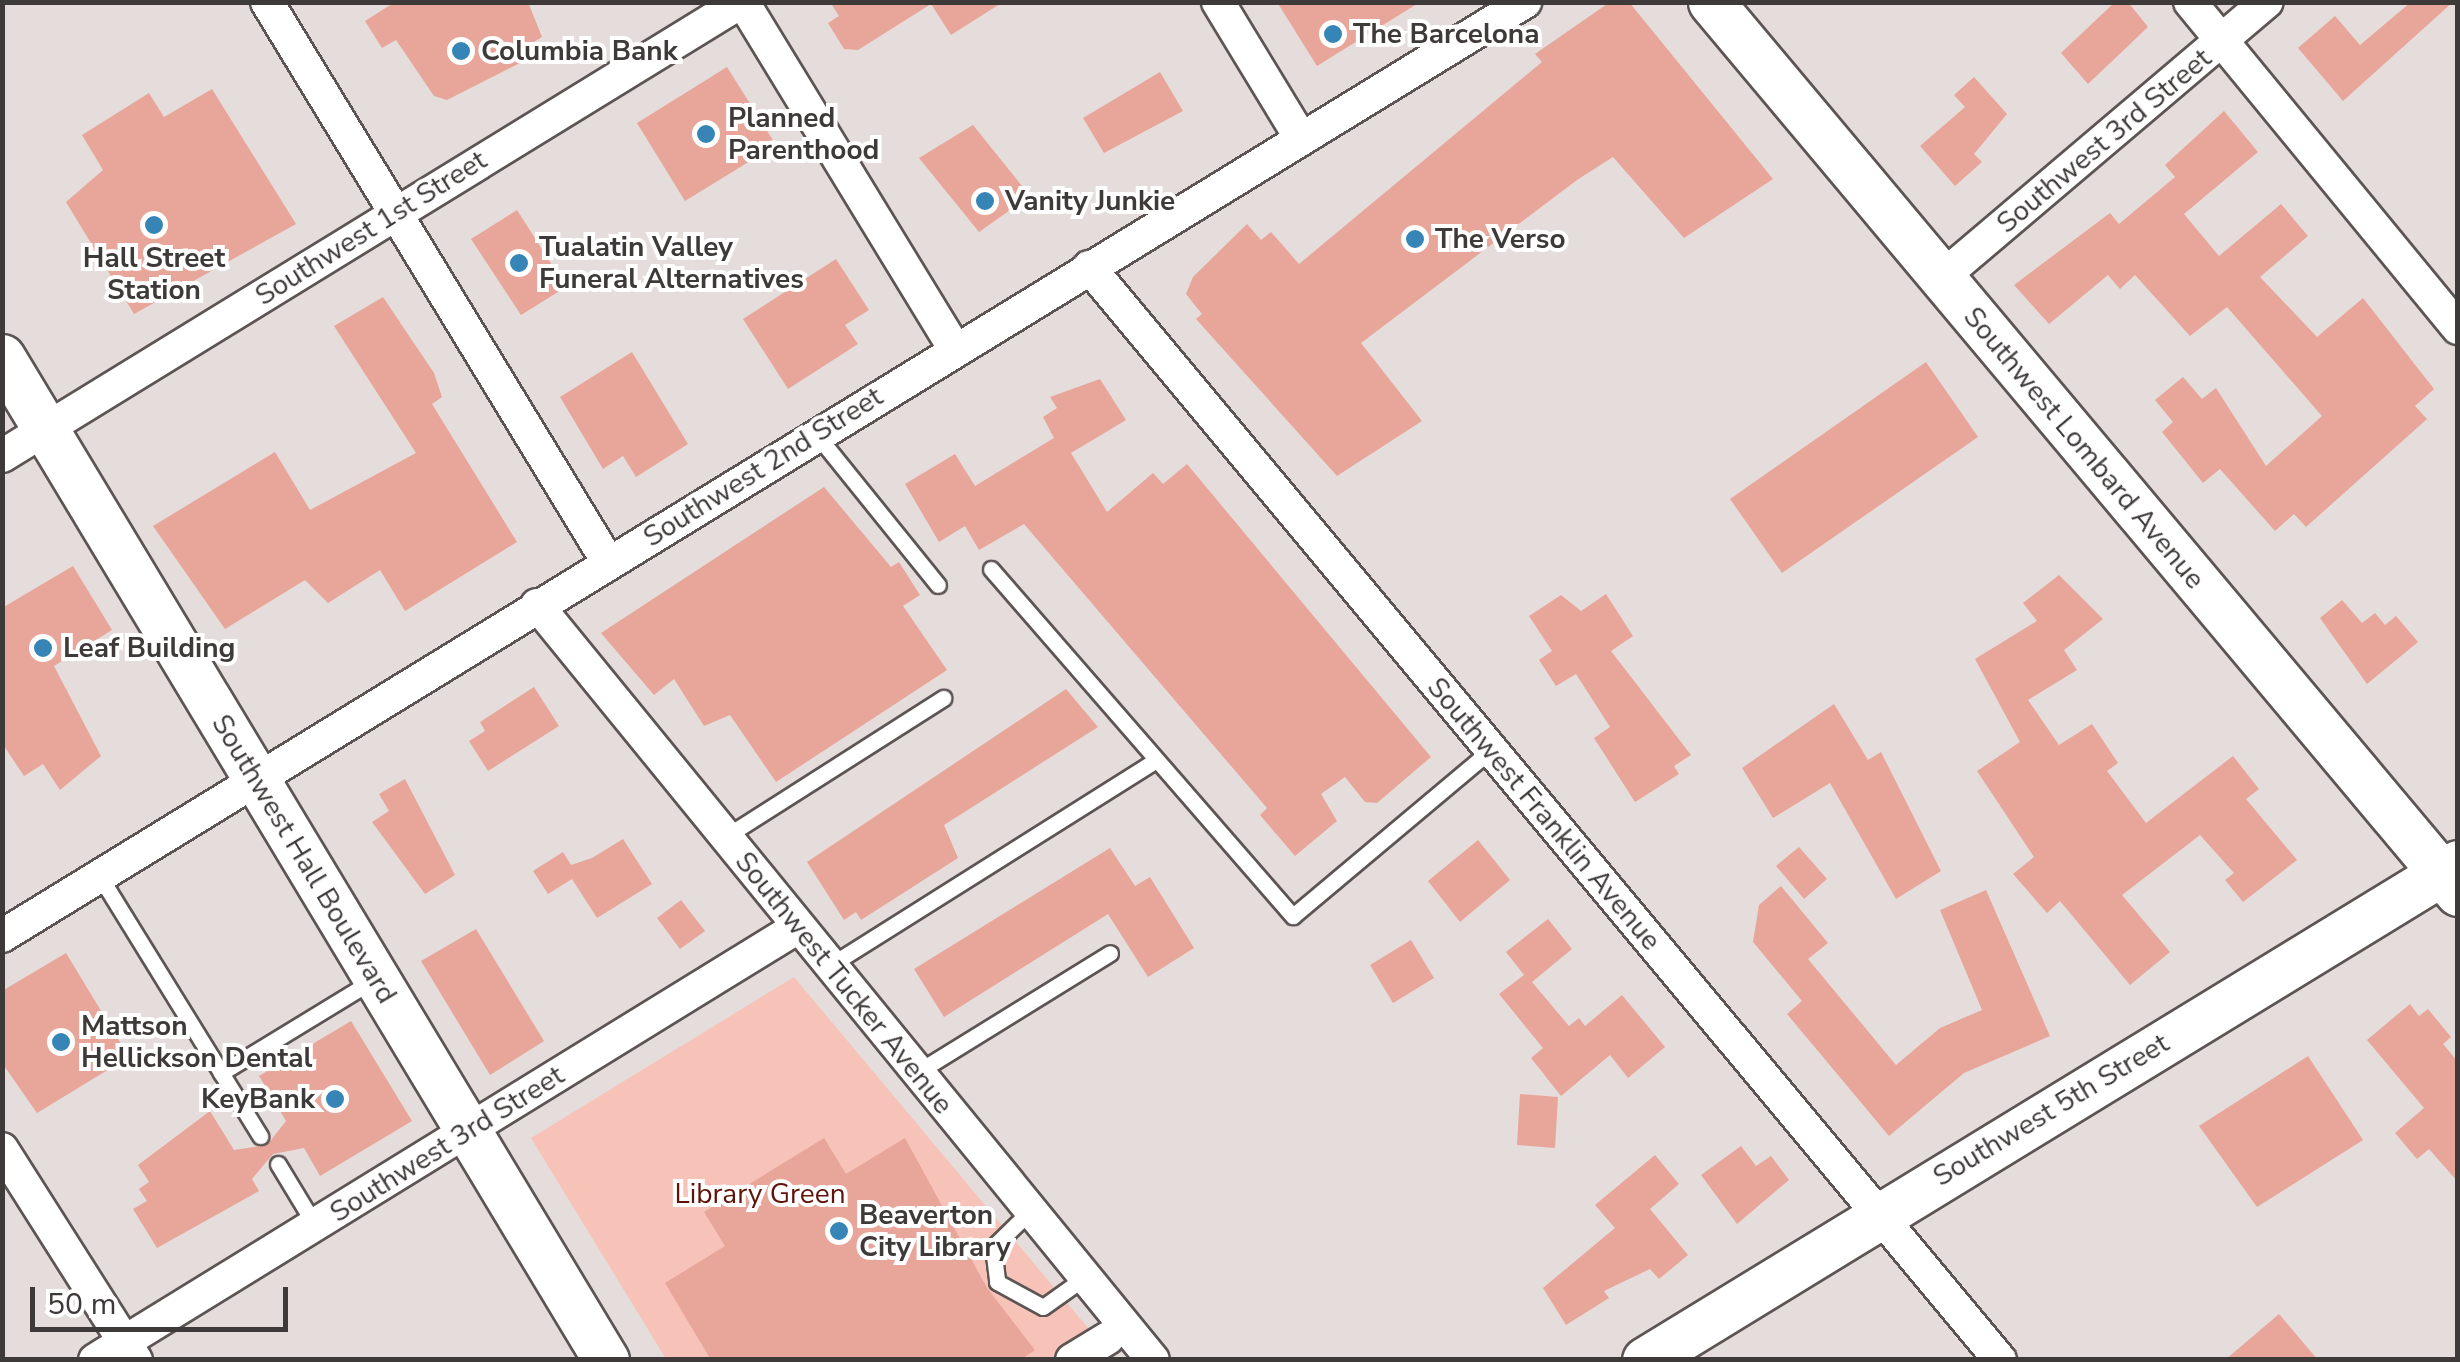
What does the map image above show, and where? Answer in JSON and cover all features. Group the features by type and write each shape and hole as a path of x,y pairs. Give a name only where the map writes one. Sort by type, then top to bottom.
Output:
{"street":[{"path":"267,2 608,562"},
{"path":"742,2 956,348"},
{"name":"Southwest 1st Street","path":"2,456 742,2"},
{"path":"1218,2 1300,136"},
{"name":"Southwest 2nd Street","path":"2,936 1300,136 1525,2"},
{"name":"Southwest Lombard Avenue","path":"1711,2 1940,278 2452,876"},
{"path":"2190,2 2458,328"},
{"name":"Southwest 3rd Street","path":"1940,278 2267,2"},
{"name":"Southwest Franklin Avenue","path":"1089,266 2000,1360"},
{"name":"Southwest Hall Boulevard","path":"2,358 606,1360"},
{"name":"Southwest Tucker Avenue","path":"537,606 1153,1360"},
{"name":"Southwest 5th Street","path":"1645,1360 1878,1215 2452,876"},
{"name":"Southwest 3rd Street","path":"118,1354 315,1225 798,927"},
{"path":"2,1149 118,1354"},
{"path":"1072,1360 1108,1338"}],"lane":[{"path":"816,434 938,585"},
{"path":"990,569 1293,916 1491,750"},
{"path":"724,837 943,698"},
{"path":"829,966 1156,760"},
{"path":"99,876 260,1136"},
{"path":"916,1073 1110,953"},
{"path":"221,1073 376,979"},
{"path":"278,1164 315,1225"},
{"path":"1030,1211 993,1247 998,1282 1042,1308 1085,1277"}],"green space":[{"name":"Library Green","path":"794,977 1114,1359 666,1359 531,1138"}],"building":[{"name":"Columbia Bank","path":"395,2 528,2 542,37 514,54 520,63 447,100 434,96 396,40 382,48 365,21"},
{"path":"830,2 1003,2 951,35 931,4 858,50 844,49 828,23 839,16"},
{"name":"The Barcelona","path":"1277,2 1420,2 1317,66"},
{"name":"The Verso","path":"1610,2 1629,2 1773,179 1684,238 1613,157 1577,180 1361,343 1422,421 1337,476 1196,319 1202,314 1186,294 1193,277 1247,224 1261,240 1271,232 1299,264 1542,62 1535,54"},
{"path":"2115,2 2128,2 2148,27 2088,84 2061,53"},
{"path":"2411,2 2453,2 2343,101 2298,48 2335,16 2360,45"},
{"name":"Planned Parenthood","path":"727,67 776,145 685,201 637,123"},
{"path":"1160,72 1183,111 1104,153 1083,118"},
{"path":"1974,77 2007,114 1974,154 1982,162 1955,186 1920,146 1965,107 1954,95"},
{"name":"Hall Street Station","path":"212,89 296,224 134,314 66,202 103,170 82,135 149,93 164,117"},
{"path":"2224,111 2258,152 2184,214 2219,256 2281,204 2308,236 2260,277 2317,337 2363,298 2434,389 2415,406 2427,419 2306,527 2294,514 2275,531 2220,469 2203,483 2162,432 2173,422 2155,400 2183,377 2202,399 2216,388 2266,466 2322,416 2227,307 2190,336 2135,275 2120,289 2108,275 2049,324 2014,285 2110,213 2119,224 2175,177 2165,165"},
{"path":"973,125 1030,196 979,232 919,158"},
{"name":"Tualatin Valley Funeral Alternatives","path":"517,210 566,287 521,315 471,239"},
{"path":"836,259 869,310 845,325 858,344 788,389 743,319"},
{"path":"383,297 434,373 442,397 432,404 517,542 405,611 380,570 328,603 305,580 225,629 153,526 275,452 310,510 416,453 334,326"},
{"path":"632,352 688,444 636,477 623,456 603,469 560,397"},
{"path":"1926,362 1978,437 1782,573 1730,499"},
{"path":"1100,379 1126,420 1071,453 1107,512 1153,473 1163,484 1187,464 1431,757 1377,803 1365,802 1345,777 1321,794 1337,821 1295,856 1260,815 1267,808 1024,524 979,550 965,526 939,542 905,484 955,454 975,486 1054,438 1043,417 1057,408 1050,397"},
{"path":"824,487 891,567 899,562 920,595 903,606 947,670 776,782 730,715 704,726 674,679 654,695 601,633"},
{"path":"73,566 112,630 54,666 101,756 60,790 43,764 24,776 2,743 2,608"},
{"path":"2059,575 2103,619 2064,650 2077,670 2028,700 2059,745 2092,724 2118,763 2107,771 2146,823 2233,756 2259,789 2246,799 2297,860 2243,902 2225,880 2234,873 2200,835 2122,895 2170,952 2130,985 2060,901 2047,913 2013,874 2034,857 1977,771 2020,742 1975,659 2037,621 2023,603"},
{"path":"1606,594 1633,636 1611,651 1691,755 1674,766 1679,774 1635,802 1594,738 1610,727 1576,674 1556,686 1539,660 1552,651 1529,616 1561,595 1581,611"},
{"path":"2342,600 2362,623 2375,613 2385,625 2396,616 2418,642 2367,684 2320,618"},
{"path":"534,687 559,726 488,771 469,741 485,731 480,722"},
{"path":"1066,689 1098,727 944,825 958,858 861,920 856,912 844,920 807,862"},
{"path":"1834,704 1868,760 1881,752 1941,871 1896,899 1830,783 1773,818 1742,768"},
{"path":"405,779 455,875 425,894 372,822 389,811 379,794"},
{"path":"623,839 652,884 597,918 572,879 548,894 533,871 563,852 571,865 592,858"},
{"path":"1478,840 1510,880 1460,922 1428,881"},
{"path":"1799,847 1827,879 1804,899 1776,866"},
{"path":"1110,848 1135,886 1150,877 1194,948 1148,977 1108,914 944,1017 914,969"},
{"path":"1781,886 1828,943 1808,959 1896,1065 1940,1028 1982,1010 1940,910 1986,890 2050,1036 1964,1073 1889,1136 1787,1014 1802,1001 1753,942 1759,905"},
{"path":"681,900 705,931 680,949 657,918"},
{"path":"1548,919 1572,949 1532,982 1569,1026 1579,1018 1585,1026 1622,995 1665,1047 1628,1078 1610,1055 1561,1096 1531,1058 1543,1048 1499,994 1524,975 1506,952"},
{"path":"476,929 544,1041 490,1075 421,961"},
{"path":"1411,940 1434,978 1393,1003 1370,965"},
{"name":"Mattson Hellickson Dental","path":"66,953 129,1057 37,1113 2,1063 2,991"},
{"path":"2410,1004 2419,1016 2428,1009 2451,1037 2443,1044 2458,1062 2458,1182 2429,1149 2417,1159 2395,1133 2424,1108 2367,1040"},
{"path":"351,1021 412,1121 320,1176 304,1148 273,1154 252,1179 259,1191 157,1248 133,1209 147,1201 139,1189 149,1182 138,1165 210,1111 234,1150 267,1145 286,1121 259,1076"},
{"path":"2308,1056 2363,1140 2257,1207 2199,1126"},
{"path":"1520,1094 1558,1097 1555,1148 1517,1145"},
{"name":"Beaverton City Library","path":"824,1138 846,1174 905,1138 987,1288 1035,1350 1020,1360 711,1360 665,1283 725,1246 704,1212"},
{"path":"1741,1146 1756,1166 1771,1156 1789,1180 1737,1224 1701,1175"},
{"path":"1655,1155 1679,1184 1650,1209 1688,1255 1659,1279 1650,1269 1604,1291 1609,1298 1566,1325 1543,1288 1615,1228 1595,1205"},
{"path":"2279,1314 2318,1360 2225,1360"}],"place":[{"name":"The Barcelona","path":"1333,34"},
{"name":"Columbia Bank","path":"461,51"},
{"name":"Planned Parenthood","path":"706,134"},
{"name":"Vanity Junkie","path":"985,201"},
{"name":"Hall Street Station","path":"154,225"},
{"name":"The Verso","path":"1415,239"},
{"name":"Tualatin Valley Funeral Alternatives","path":"519,263"},
{"name":"Leaf Building","path":"43,648"},
{"name":"Mattson Hellickson Dental","path":"61,1042"},
{"name":"KeyBank","path":"335,1099"},
{"name":"Beaverton City Library","path":"839,1231"}]}
